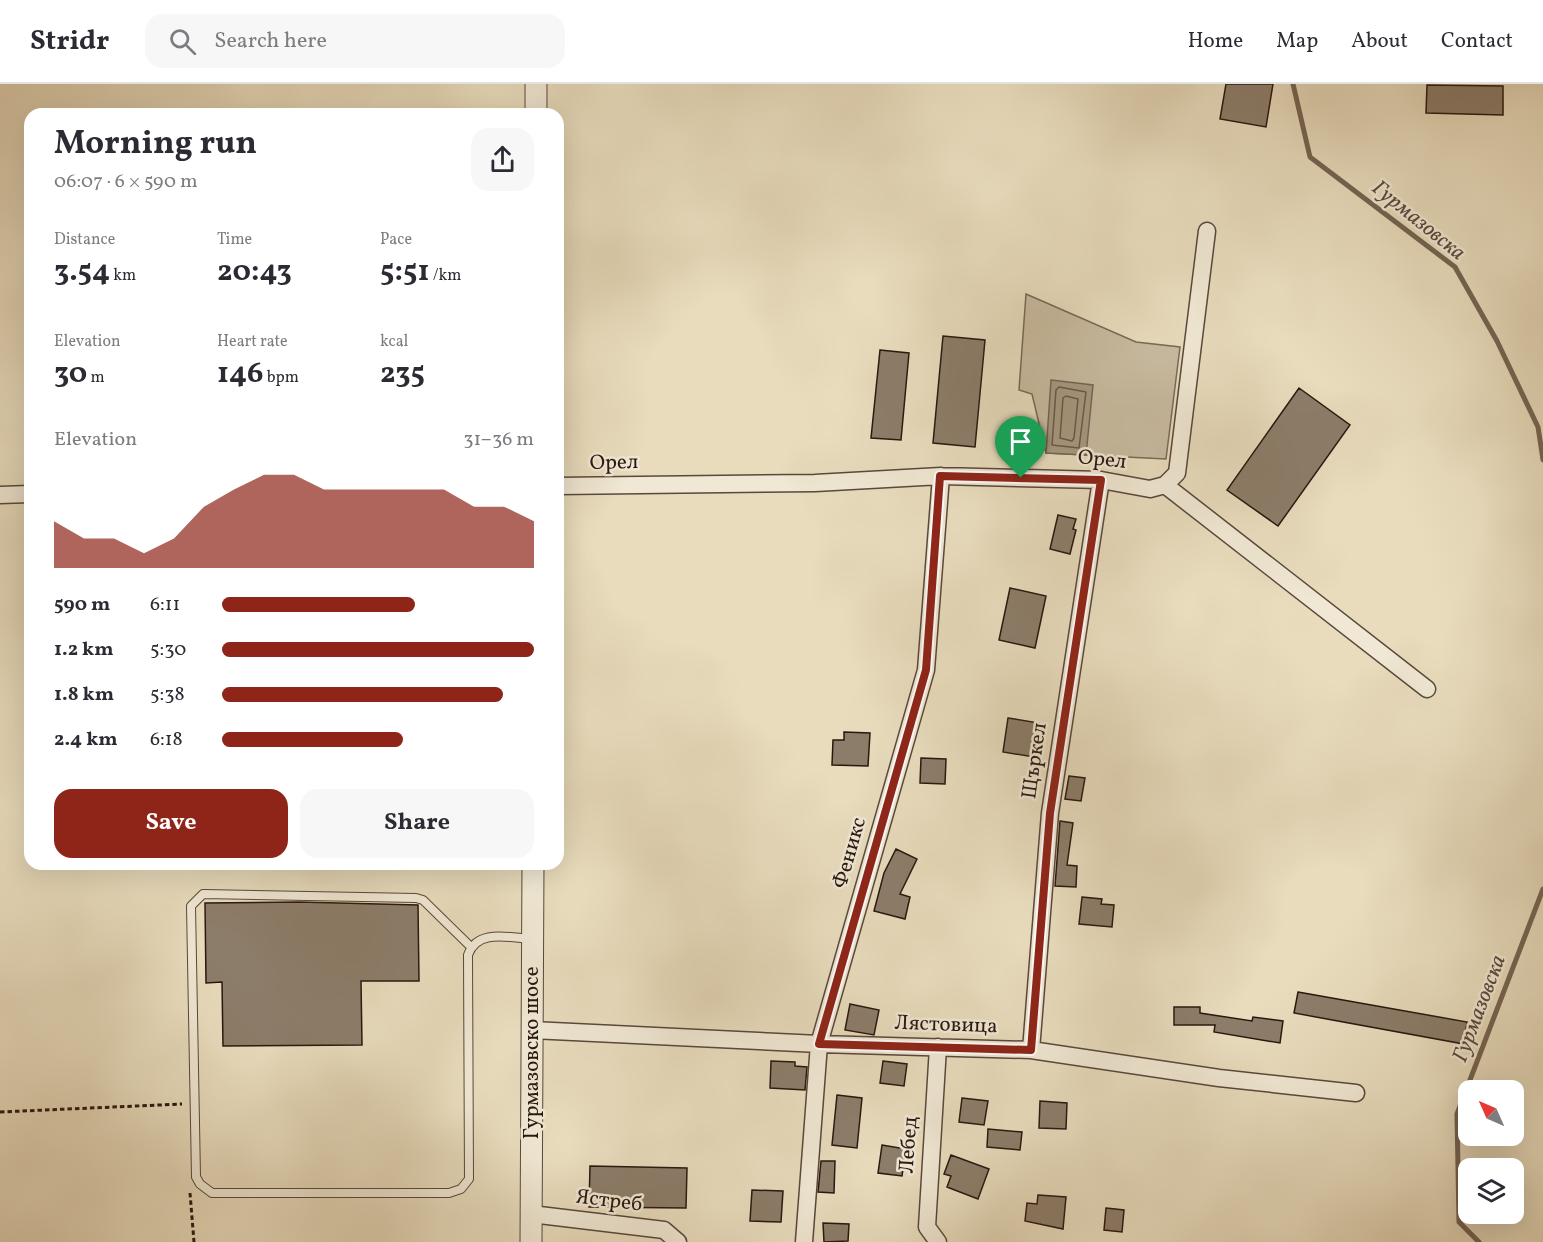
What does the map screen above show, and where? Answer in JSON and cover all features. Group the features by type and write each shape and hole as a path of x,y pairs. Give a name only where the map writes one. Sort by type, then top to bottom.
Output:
{"street":[{"path":"536,84 536,108"},
{"path":"1207,231 1177,473 1165,485 1427,689"},
{"name":"Орел","path":"564,486 815,483 940,476 1101,480 1150,489 1165,485"},
{"name":"Феникс","path":"804,1242 819,1044 926,670 940,476"},
{"name":"Щъркел","path":"1031,1050 1050,813 1101,480"},
{"path":"0,495 24,494"},
{"name":"Гурмазовско шосе","path":"531,1242 533,870"},
{"name":"Лястовица","path":"532,1030 819,1044 1031,1050 1219,1078 1356,1093"},
{"name":"Лебед","path":"938,1047 927,1227 938,1242"},
{"name":"Ястреб","path":"531,1214 664,1230 678,1242"}],"lane":[{"path":"471,947 423,900 417,898 203,894 196,898 191,906 191,918 196,1178 200,1184 212,1193 449,1193 461,1189 469,1179 468,955 471,947 485,937 532,939"}],"path":[{"path":"0,1112 183,1104 184,1115"},
{"path":"190,1184 195,1242"}],"shaded area":[{"path":"1026,294 1136,342 1180,347 1166,459 1046,453 1032,394 1019,390"}],"water":[{"path":"1051,380 1093,385 1086,455 1046,453"}],"building":[{"path":"1226,84 1273,84 1266,127 1220,119"},
{"path":"1427,85 1503,86 1503,115 1426,113"},
{"path":"943,336 985,340 975,447 933,443"},
{"path":"880,350 909,353 901,440 871,438"},
{"path":"1299,388 1350,425 1278,526 1227,490"},
{"path":"1058,515 1076,519 1073,529 1076,530 1070,554 1050,549"},
{"path":"1010,588 1046,596 1035,648 999,640"},
{"path":"1008,718 1039,723 1034,757 1003,752"},
{"path":"844,732 870,733 868,766 832,765 833,740 844,740"},
{"path":"921,758 946,759 945,784 920,783"},
{"path":"1069,776 1085,778 1081,801 1065,799"},
{"path":"1060,821 1073,823 1067,865 1077,866 1076,887 1055,886"},
{"path":"896,849 917,859 900,894 910,897 905,919 874,911 884,873"},
{"path":"1082,897 1102,899 1101,904 1114,905 1112,927 1079,924"},
{"path":"299,902 418,905 419,981 361,981 362,1045 223,1046 222,982 206,983 205,903"},
{"path":"1298,992 1467,1022 1464,1044 1294,1013"},
{"path":"850,1004 879,1010 874,1035 845,1030"},
{"path":"1174,1007 1200,1007 1200,1013 1252,1021 1253,1017 1283,1021 1280,1043 1214,1032 1215,1025 1174,1025"},
{"path":"771,1061 795,1062 795,1066 807,1067 805,1090 770,1088"},
{"path":"883,1061 907,1064 904,1086 880,1083"},
{"path":"837,1095 862,1098 857,1148 832,1145"},
{"path":"962,1098 988,1101 984,1125 959,1122"},
{"path":"1040,1101 1067,1103 1066,1129 1039,1128"},
{"path":"988,1129 1022,1132 1020,1150 987,1147"},
{"path":"882,1145 906,1149 902,1176 878,1173"},
{"path":"951,1155 989,1169 978,1199 947,1187 951,1176 944,1174"},
{"path":"821,1161 835,1161 834,1193 818,1192"},
{"path":"590,1166 687,1168 686,1208 589,1207"},
{"path":"752,1190 783,1191 781,1222 750,1221"},
{"path":"1038,1195 1066,1197 1063,1229 1025,1221 1027,1203 1037,1204"},
{"path":"1106,1208 1124,1210 1122,1232 1104,1230"},
{"path":"823,1223 849,1224 848,1241 824,1242"}],"waterway":[{"name":"Гурмазовска","path":"1293,84 1310,157 1455,267 1497,341 1538,427 1543,460"},
{"name":"Гурмазовска","path":"1479,1242 1459,1222 1457,1114 1543,889"}],"route":[{"path":"940,476 1021,478 1101,480 1050,813 1031,1050 819,1044 926,670 940,476"}]}
